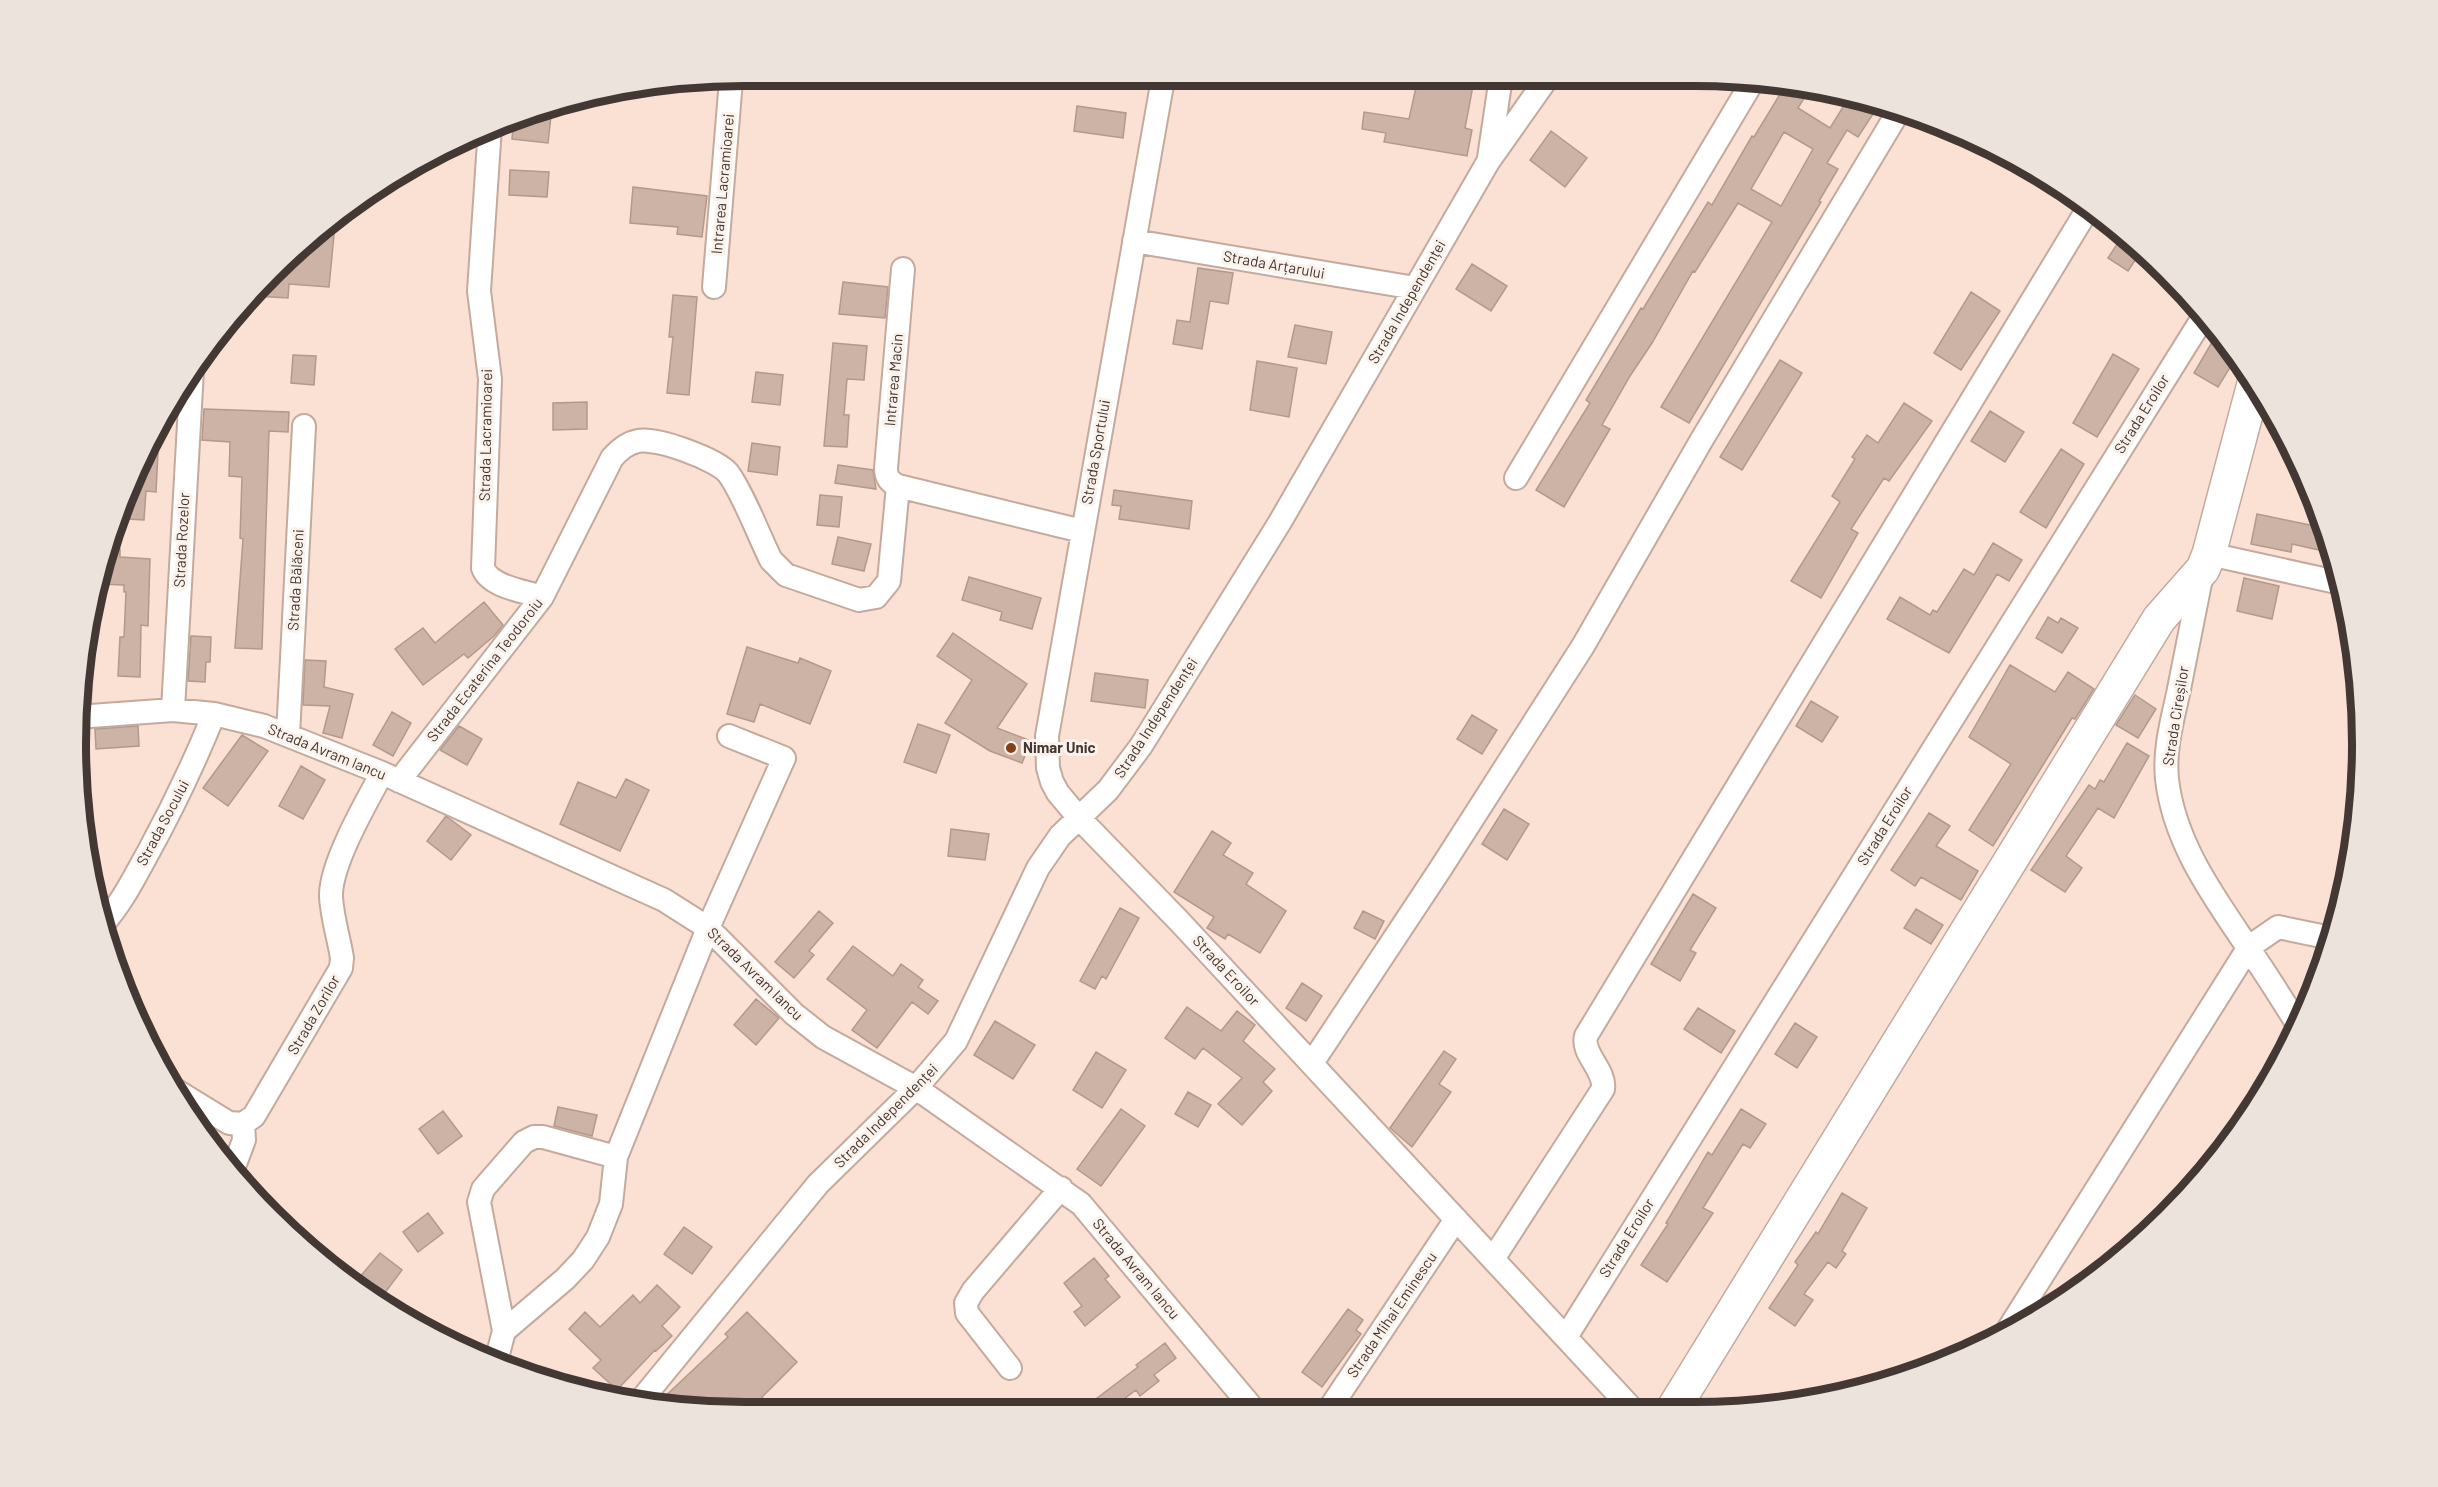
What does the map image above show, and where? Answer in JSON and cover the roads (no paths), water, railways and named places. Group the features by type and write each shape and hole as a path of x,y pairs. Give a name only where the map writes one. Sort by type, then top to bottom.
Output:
{"street":[{"name":"Intrarea Lacramioarei","path":"714,287 730,86"},
{"name":"Strada Sportului","path":"1079,818 1058,793 1052,782 1047,753 1047,736 1162,86"},
{"path":"1488,162 1500,86"},
{"name":"Strada Independenței","path":"646,1394 818,1184 916,1088 956,1041 1038,868 1060,836 1108,790 1141,746 1280,522 1488,162 1542,86"},
{"path":"1516,478 1749,88"},
{"path":"1312,1064 1583,646 1701,441 1895,117"},
{"name":"Strada Lacramioarei","path":"489,137 479,291 490,379 483,568 485,574 502,585 542,597"},
{"path":"1493,1259 1603,1089 1603,1081 1586,1045 1586,1036 2085,214"},
{"name":"Strada Arțarului","path":"1134,241 1415,288"},
{"name":"Intrarea Macin","path":"898,486 886,475 886,468 903,269"},
{"name":"Strada Eroilor","path":"1566,1337 2200,323"},
{"name":"Strada Rozelor","path":"173,710 191,386"},
{"name":"Strada Cireșilor","path":"2253,397 2206,562 2169,737 2167,777 2176,817 2194,862 2223,912 2293,1017"},
{"name":"Strada Bălăceni","path":"288,735 304,426"},
{"name":"Strada Ecaterina Teodoroiu","path":"390,777 542,597 612,458 628,445 652,440 718,464 733,481 771,560 778,569 786,575 859,600 876,597 889,581 898,486"},
{"path":"898,486 1082,531"},
{"path":"1678,1402 2159,619 2206,562 2332,582"},
{"name":"Strada Avram Iancu","path":"87,716 173,710 214,714 245,721 288,735 390,777 664,900 708,928 815,1032 916,1088 1081,1204 1247,1402"},
{"name":"Strada Socului","path":"109,917 118,907 195,762 214,714"},
{"path":"504,1331 565,1279 583,1260 598,1237 611,1204 616,1157 708,928 784,758 729,736"},
{"name":"Strada Zorilor","path":"248,1120 341,968 342,958 331,897 332,885 355,824 390,777"},
{"name":"Strada Eroilor","path":"1079,818 1179,921 1626,1402"},
{"path":"2016,1317 2248,947 2278,927 2323,936"},
{"path":"190,1100 229,1124 248,1120 236,1162"},
{"path":"498,1353 504,1331 479,1202 483,1189 524,1142 534,1137 543,1137 616,1157"},
{"path":"1011,1368 967,1312 966,1303 1061,1188"},
{"name":"Strada Mihai Eminescu","path":"1334,1402 1456,1219"}],"place":[{"name":"Nimar Unic","path":"1011,748"}]}
